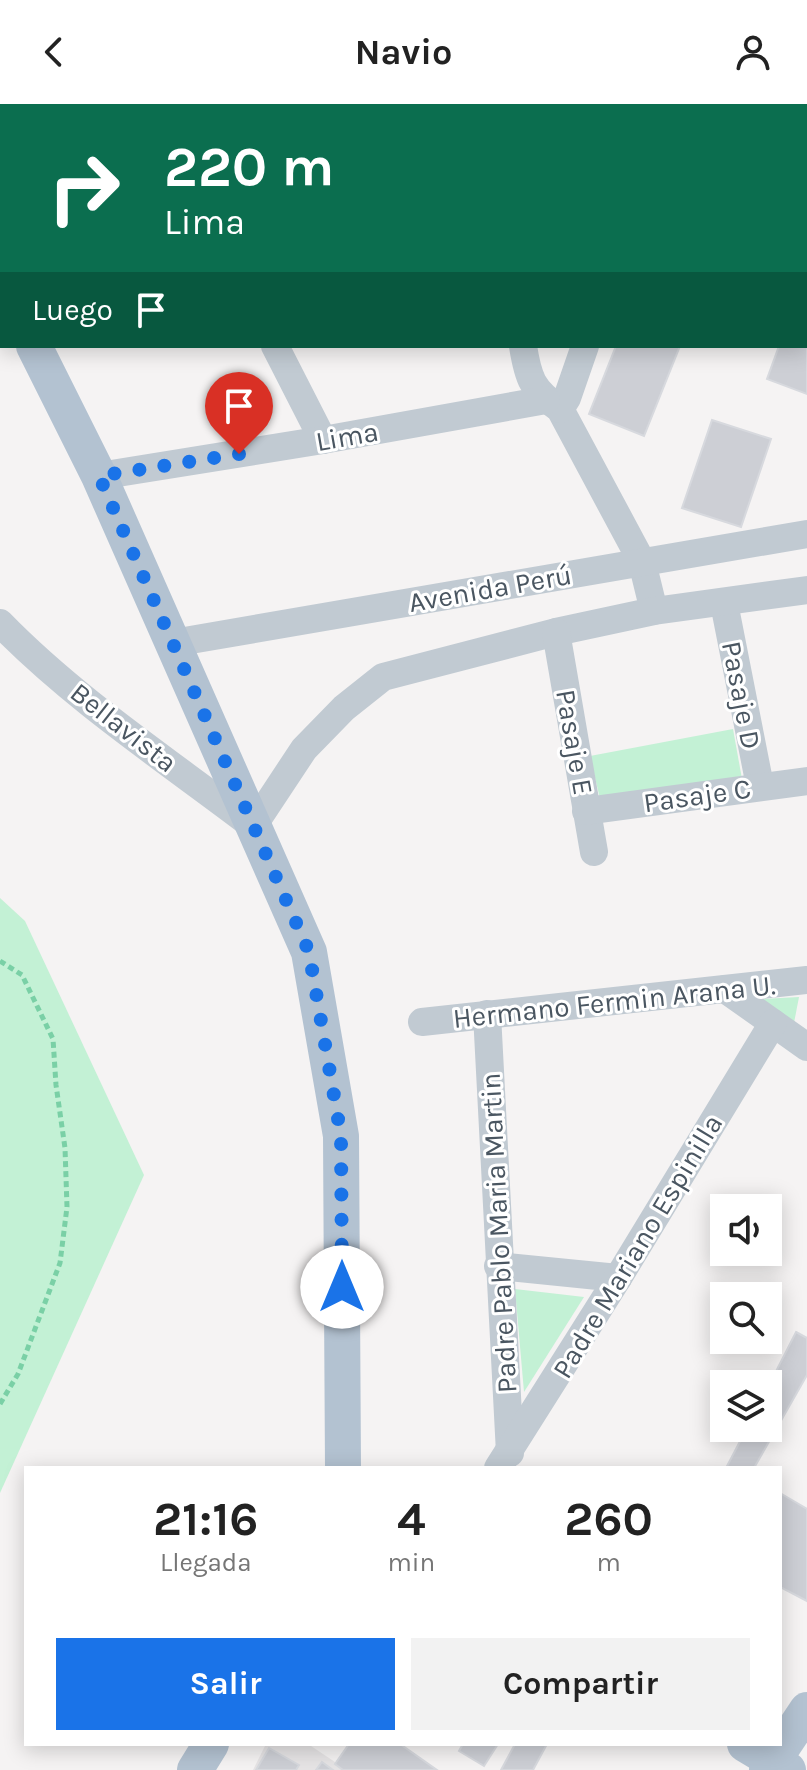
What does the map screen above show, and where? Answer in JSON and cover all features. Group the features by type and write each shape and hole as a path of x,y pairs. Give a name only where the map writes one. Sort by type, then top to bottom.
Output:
{"main road":[{"path":"35,348 99,476 309,952 341,1136 343,1466"},
{"path":"61,348 99,476"},
{"path":"782,1743 807,1710"},
{"path":"195,1770 210,1746"}],"street":[{"path":"276,348 323,440"},
{"path":"523,348 528,378 553,404 642,562 654,611"},
{"path":"553,404 567,398 584,348"},
{"name":"Lima","path":"99,476 553,404"},
{"name":"Avenida Perú","path":"173,643 807,534"},
{"name":"Avenida Perú","path":"253,826 304,749 344,708 383,677 556,632 654,611 807,590"},
{"name":"Pasaje D","path":"724,603 760,786"},
{"name":"Bellavista","path":"0,623 27,651 78,692 253,826"},
{"name":"Pasaje E","path":"556,632 594,852"},
{"name":"Pasaje C","path":"586,811 807,781"},
{"name":"Hermano Fermin Arana U.","path":"422,1022 807,980"},
{"path":"725,989 807,1047"},
{"name":"Padre Pablo Maria Martin","path":"487,1014 504,1460"},
{"name":"Padre Mariano Espinilla","path":"504,1460 773,1023"},
{"path":"498,1266 618,1278"}],"path":[{"path":"0,961 22,975 53,1039 65,1148 67,1207 60,1263 18,1374 0,1404"}],"shaded area":[{"path":"265,1746 311,1746 347,1770 253,1770"}],"green space":[{"path":"733,729 742,779 601,803 590,756"},
{"path":"0,898 25,921 144,1175 0,1493"},
{"path":"799,997 794,1023 761,999"},
{"path":"515,1289 584,1297 524,1392"}],"building":[{"path":"615,348 679,348 644,436 589,414"},
{"path":"778,348 807,348 807,394 767,379"},
{"path":"712,420 771,439 741,527 682,508"},
{"path":"796,1332 807,1338 807,1375 782,1419 782,1370 777,1370"},
{"path":"740,1442 769,1442 755,1466 727,1466"},
{"path":"782,1494 807,1509 807,1601 782,1588"},
{"path":"348,1746 403,1746 437,1770 343,1770 335,1764"},
{"path":"462,1746 497,1746 484,1766 459,1751"},
{"path":"514,1746 546,1746 533,1770 501,1770"},
{"path":"269,1748 299,1765 296,1770 256,1770"},
{"path":"322,1762 333,1770 316,1770"}],"route":[{"path":"239,454 99,476 309,952 341,1136 342,1287"}]}
